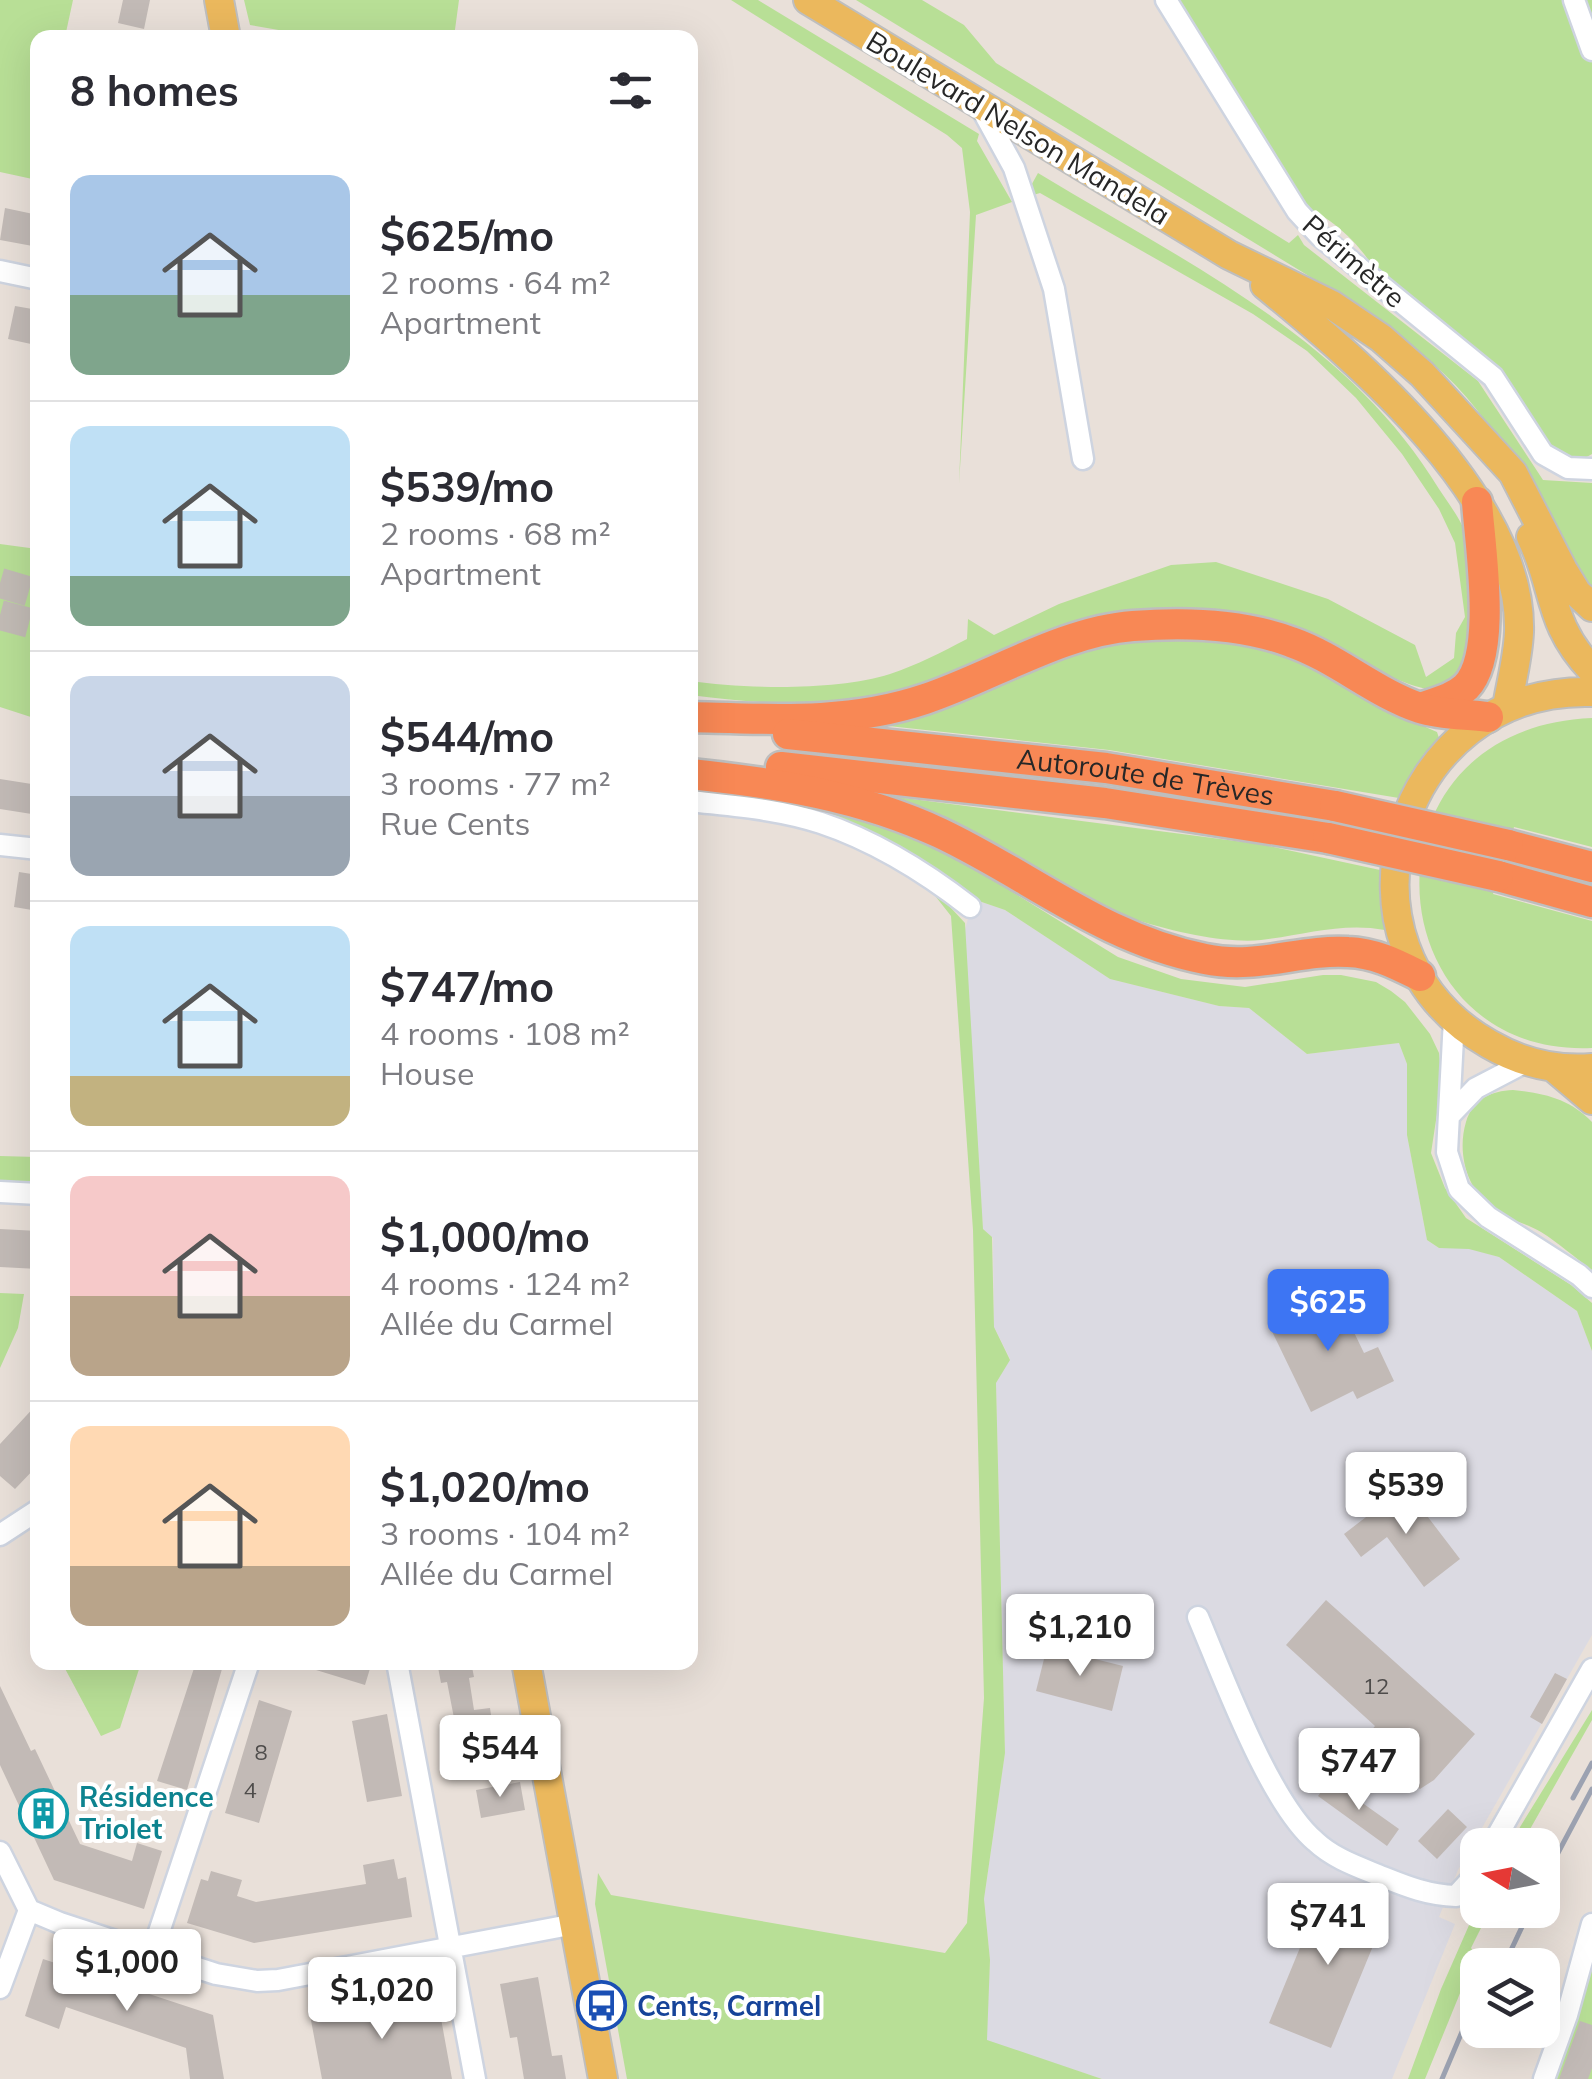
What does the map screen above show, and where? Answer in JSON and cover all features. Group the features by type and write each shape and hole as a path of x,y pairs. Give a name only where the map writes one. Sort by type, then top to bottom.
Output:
{"highway":[{"path":"1420,708 1450,698 1465,688 1477,672 1486,630 1478,502"},
{"path":"698,720 855,716 922,700 1079,637 1146,625 1234,628 1290,641 1420,708 1497,712"},
{"name":"Autoroute de Trèves","path":"698,721 1106,768 1335,806 1592,867"},
{"name":"Autoroute de Trèves","path":"698,759 1105,803 1328,838 1498,876 1592,902"},
{"path":"698,775 814,791 886,811 940,833 1093,920 1172,952 1218,962 1250,963 1351,952 1390,961 1420,976"}],"main road":[{"path":"219,0 225,30"},
{"name":"Boulevard Nelson Mandela","path":"808,0 1230,255 1332,305 1381,338 1422,374 1513,473 1577,594 1592,607"},
{"name":"Boulevard Nelson Mandela","path":"1230,255 1356,361 1440,449 1478,502 1500,546 1519,631 1497,712"},
{"name":"Boulevard Nelson Mandela","path":"1482,442 1535,545 1566,640 1592,670"},
{"path":"1592,692 1561,693 1497,712 1461,736 1419,786 1405,816 1395,864 1397,914 1406,946 1420,976 1454,1019 1476,1036 1540,1064 1592,1100"},
{"path":"1540,1064 1592,1068"},
{"path":"527,1670 603,2079"}],"street":[{"name":"Périmètre","path":"1166,0 1297,212 1320,236 1492,377 1543,454 1568,468 1592,469"},
{"path":"1574,0 1592,50"},
{"path":"980,106 1014,168 1054,289 1083,460"},
{"path":"0,271 30,277"},
{"path":"698,802 757,808 820,822 874,845 929,876 970,907"},
{"path":"0,845 30,848"},
{"path":"1454,1019 1447,1152 1459,1189 1488,1217 1592,1287"},
{"path":"1450,1115 1476,1088 1540,1064"},
{"path":"0,1192 30,1194"},
{"path":"0,1535 30,1515"},
{"path":"1198,1618 1261,1758 1296,1821 1316,1842 1341,1860 1428,1895 1456,1896 1460,1892"},
{"path":"1502,1828 1592,1668"},
{"path":"152,1953 246,1670"},
{"path":"398,1670 475,2079"},
{"path":"0,1852 29,1910 60,1924 216,1974 257,1982 574,1924"},
{"path":"0,1988 29,1910"},
{"path":"1544,2079 1567,2016 1592,1924"}],"shaded area":[{"path":"973,899 1005,910 1110,979 1219,1006 1249,1008 1307,1054 1399,1043 1407,1064 1407,1135 1427,1240 1439,1248 1469,1248 1499,1257 1577,1311 1592,1351 1592,1635 1482,1828 1460,1828 1460,1866 1439,1917 1455,1924 1392,2079 1102,2079 986,2041 990,1960 984,1899 1005,1753 996,1383 1010,1359 994,1327 993,1238 983,1229 964,934"}],"green space":[{"path":"0,0 73,0 67,30 30,30 30,178 0,172"},
{"path":"244,0 459,0 455,30 279,30 250,25"},
{"path":"731,0 758,0 979,134 977,141 1012,202 976,215 959,484 970,212 962,148"},
{"path":"856,0 922,0 964,25 996,63 1289,243 1298,235 1304,245 1478,381 1543,480 1592,483 1592,595 1524,477 1477,410 1444,374 1381,320"},
{"path":"1175,0 1592,0 1592,454 1578,462 1550,449 1503,373 1375,275 1366,256 1335,225 1304,209"},
{"path":"1038,173 1205,272 1311,346 1359,389 1402,436 1466,534 1473,582 1470,670 1441,688 1425,688 1389,676 1288,628 1204,612 1146,611 1085,623 938,680 877,697 784,703 698,696 698,682 791,687 868,680 920,662 967,639 968,619 994,635 1059,604 1171,565 1216,562 1328,599 1415,645 1426,677 1454,658 1456,633 1465,617 1455,543 1439,509 1402,454 1356,398 1307,351 1253,314 1040,193 1030,196 1028,191"},
{"path":"0,544 30,548 30,717 0,707"},
{"path":"1131,635 1228,643 1285,656 1437,732 1439,738 1424,754 1399,798 1109,750 879,725"},
{"path":"1592,718 1592,847 1514,827 1505,856 1592,880 1592,889 1502,864 1493,894 1592,921 1592,1048 1519,1037 1466,1002 1432,951 1420,890 1428,829 1459,775 1514,735"},
{"path":"698,787 766,793 898,828 988,877 1118,957 1181,979 1245,987 1341,975 1376,982 1391,991 1430,1034 1439,1053 1442,1081 1431,1153 1445,1188 1466,1218 1571,1285 1592,1303 1592,1351 1577,1311 1499,1257 1469,1249 1439,1248 1427,1240 1407,1135 1407,1064 1399,1043 1307,1054 1249,1008 1219,1006 1110,979 1005,910 973,899 895,850 698,797"},
{"path":"889,796 1259,844 1380,870 1385,930 1338,928 1238,940 1146,923 1085,899 1043,870 887,804"},
{"path":"698,807 799,821 868,847 924,879 965,923 983,1229 992,1237 994,1327 1010,1360 996,1383 1005,1753 984,1899 990,1960 987,2040 1102,2079 627,2079 595,1904 598,1873 611,1895 945,1953 967,1923 984,1698 973,1230 951,916 925,883 870,853 816,831 755,816 698,812"},
{"path":"1513,1090 1556,1098 1592,1122 1592,1270 1541,1232 1492,1208 1470,1180 1463,1157 1463,1133 1469,1114 1484,1098"},
{"path":"0,1156 30,1157 30,1187 0,1185"},
{"path":"0,1293 24,1294 18,1328 0,1368"},
{"path":"66,1670 139,1670 120,1728 101,1736"},
{"path":"1592,1710 1592,1720 1531,1828 1519,1828"},
{"path":"1468,1928 1481,1928 1471,1948 1460,1948 1460,1993 1425,2079 1408,2079"},
{"path":"1592,1951 1592,2079 1544,2079 1556,2048 1560,2048 1560,2036"}],"building":[{"path":"123,0 150,0 144,29 118,23"},
{"path":"5,208 30,213 30,246 0,240"},
{"path":"15,306 30,309 30,344 8,339"},
{"path":"0,779 30,784 30,814 0,809"},
{"path":"19,872 30,874 30,910 14,907"},
{"path":"0,1229 30,1231 30,1269 0,1267"},
{"path":"1334,1291 1364,1353 1378,1347 1394,1381 1357,1399 1353,1391 1311,1412 1268,1323"},
{"path":"30,1412 30,1473 15,1489 0,1476 0,1444"},
{"path":"1405,1487 1460,1559 1424,1587 1387,1537 1361,1557 1344,1534"},
{"path":"1326,1600 1475,1734 1434,1780 1420,1789 1364,1739 1375,1726 1286,1645"},
{"path":"1047,1647 1123,1666 1112,1711 1036,1691"},
{"path":"193,1670 222,1670 187,1790 157,1781"},
{"path":"316,1670 370,1670 365,1685"},
{"path":"439,1670 473,1670 474,1677 469,1678 474,1710 490,1708 496,1748 461,1754 447,1682 441,1683"},
{"path":"1555,1673 1567,1679 1542,1724 1530,1717"},
{"name":"Résidence Triolet","path":"0,1686 80,1844 132,1861 137,1843 162,1851 144,1909 54,1880 0,1765"},
{"path":"259,1700 292,1711 259,1823 225,1813"},
{"path":"387,1714 402,1796 367,1802 352,1721"},
{"path":"1330,1780 1399,1829 1387,1846 1318,1796"},
{"path":"520,1782 525,1810 481,1818 476,1790"},
{"path":"1448,1809 1467,1827 1460,1828 1460,1834 1437,1859 1418,1841"},
{"path":"394,1859 398,1879 406,1877 412,1917 254,1943 187,1923 201,1879 208,1881 211,1871 242,1880 237,1896 256,1902 366,1884 363,1865"},
{"path":"1325,1887 1387,1912 1331,2048 1269,2023"},
{"path":"43,1959 213,2015 224,2079 190,2079 186,2048 66,2007 59,2029 25,2016"},
{"path":"538,1977 552,2056 562,2055 566,2079 524,2079 517,2037 510,2038 500,1984"},
{"path":"426,1993 429,2015 440,2013 452,2079 322,2079 310,2015"},
{"path":"1580,2021 1592,2025 1592,2068 1588,2079 1559,2079"}],"tunnel":[{"path":"0,583 30,592"},
{"path":"0,615 30,623"}],"railway":[{"path":"1573,1798 1592,1763"},
{"path":"1560,1849 1592,1789"},
{"path":"1512,1948 1521,1928"},
{"path":"1442,2079 1460,2036"}],"place":[{"name":"Résidence Triolet","path":"44,1813"},
{"name":"Cents, Carmel","path":"602,2006"}]}
